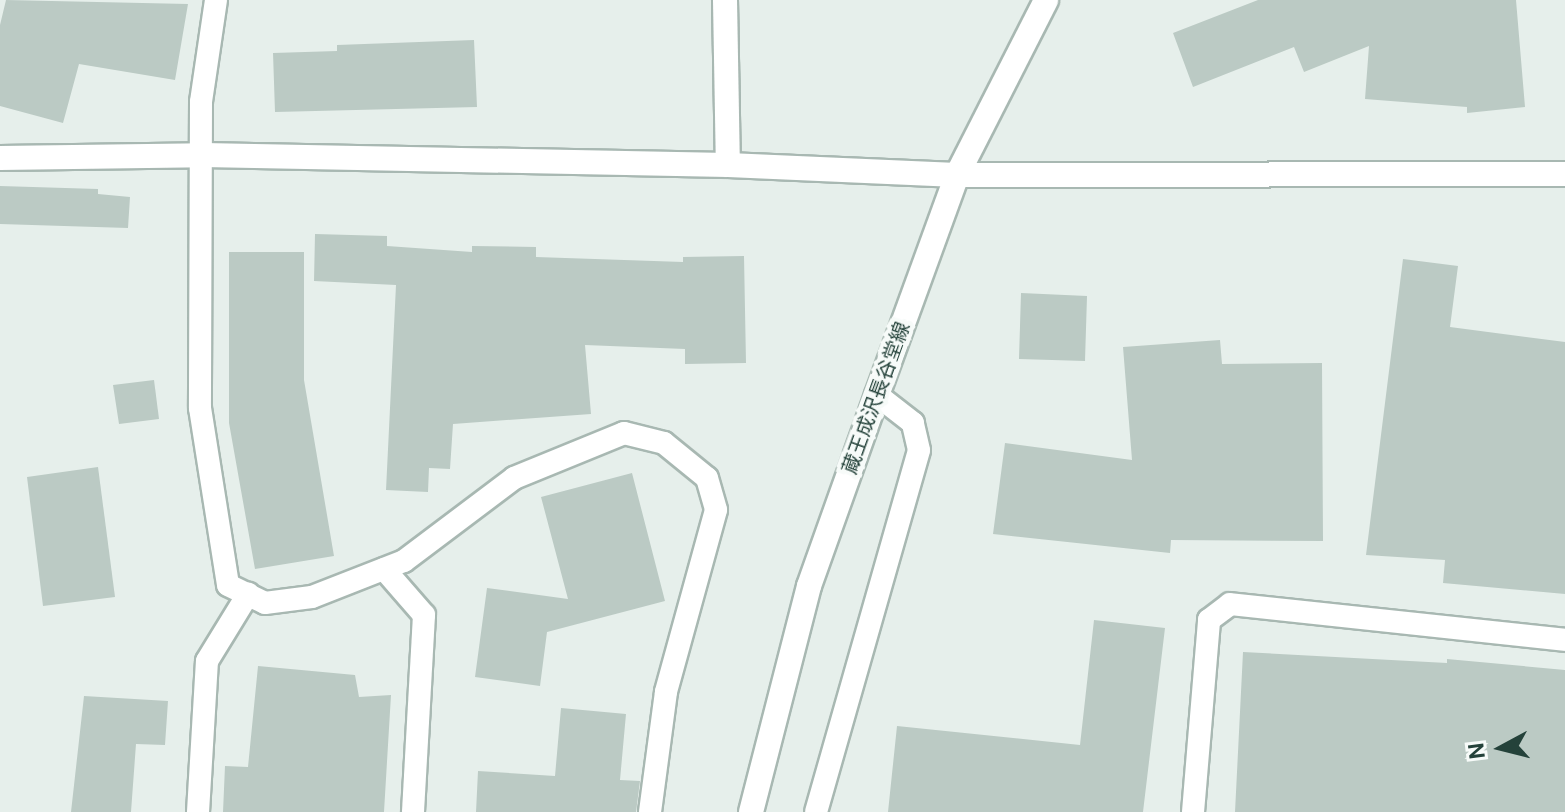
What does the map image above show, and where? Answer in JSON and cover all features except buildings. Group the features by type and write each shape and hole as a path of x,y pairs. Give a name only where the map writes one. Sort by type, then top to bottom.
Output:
{"street":[{"path":"725,0 728,165"},
{"name":"蔵王成沢長谷堂線","path":"751,812 809,586 877,395 957,175 1046,0"},
{"path":"0,158 203,155 728,165 957,175 1565,174"}],"lane":[{"path":"216,0 201,102 200,408 228,585 265,603 312,597 404,561 514,478 624,433 664,443 707,478 716,510 666,692 650,812"},
{"path":"816,812 919,450 913,423 877,395"},
{"path":"384,569 424,615 413,812"},
{"path":"198,812 207,661 248,594"},
{"path":"1193,812 1209,620 1230,604 1565,640"}]}
